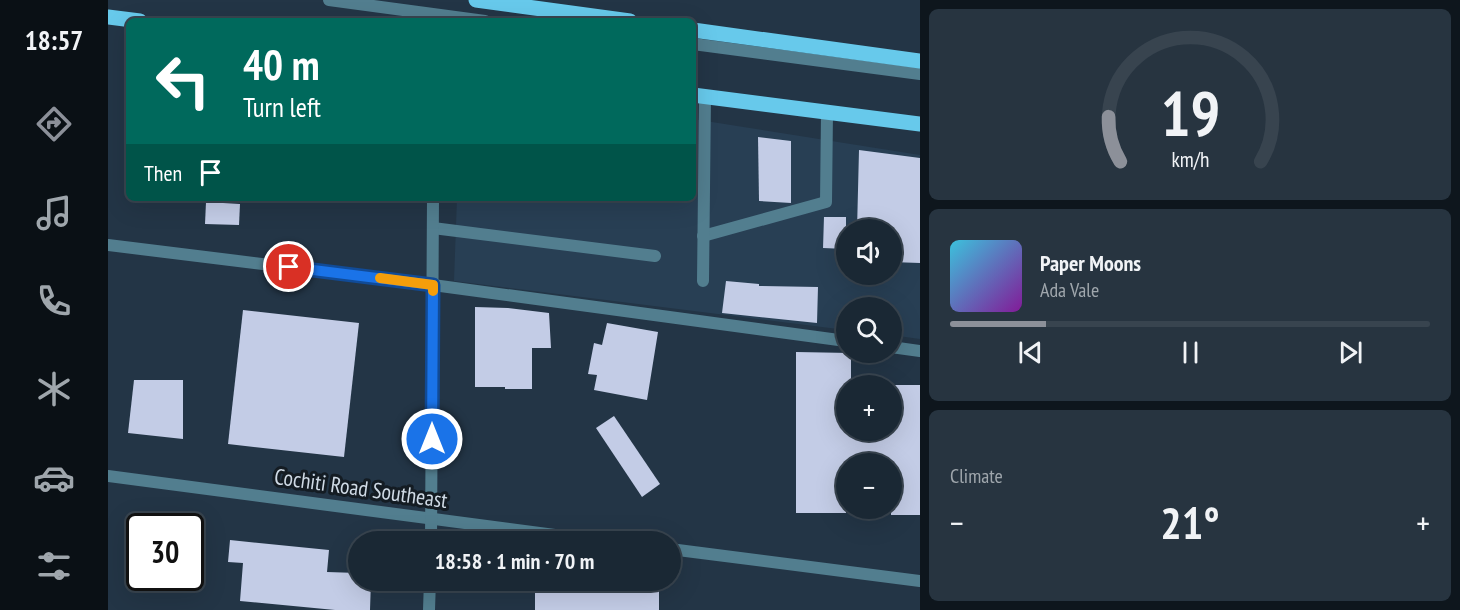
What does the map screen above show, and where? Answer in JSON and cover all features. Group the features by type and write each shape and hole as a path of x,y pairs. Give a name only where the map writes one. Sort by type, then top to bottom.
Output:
{"main road":[{"path":"476,0 608,18"},
{"path":"108,16 126,19"},
{"path":"696,30 920,61"},
{"path":"699,95 920,124"}],"street":[{"path":"329,0 463,18"},
{"path":"696,44 920,74"},
{"path":"699,95 703,281"},
{"path":"703,236 826,202 827,112"},
{"path":"431,531 433,201"},
{"path":"433,228 655,256"},
{"path":"108,245 433,285 836,340"},
{"path":"902,349 920,351"},
{"name":"Cochiti Road Southeast","path":"108,476 523,531"},
{"path":"681,550 920,581"},
{"path":"429,610 430,591"}],"shaded area":[{"path":"696,119 920,155 920,339 902,337 902,297 836,297 836,329 454,281 457,201 696,201"}],"building":[{"path":"758,137 791,141 791,203 759,201"},
{"path":"859,150 920,158 920,263 902,262 902,219 857,219"},
{"path":"206,202 240,204 239,225 205,224"},
{"path":"824,217 846,217 846,219 836,219 836,249 823,248"},
{"path":"726,281 759,284 759,286 818,287 817,323 722,313"},
{"path":"475,307 549,313 551,348 532,348 532,389 475,387"},
{"path":"243,310 359,323 344,457 228,444"},
{"path":"607,323 658,332 647,400 594,390 597,375 588,374 594,343 602,345"},
{"path":"796,352 836,353 836,363 851,363 851,375 836,375 836,441 902,441 902,385 920,385 920,515 902,515 902,453 836,453 836,513 796,513"},
{"path":"134,380 183,380 183,439 128,433"},
{"path":"614,416 660,484 642,497 596,428"},
{"path":"230,540 329,550 327,572 348,573 348,591 371,591 370,610 335,610 240,601 243,563 228,562"},
{"path":"535,591 659,591 659,610 535,610"}],"slow traffic":[{"path":"380,278 433,285 433,291"}],"route":[{"path":"289,267 433,285 432,439"}]}
